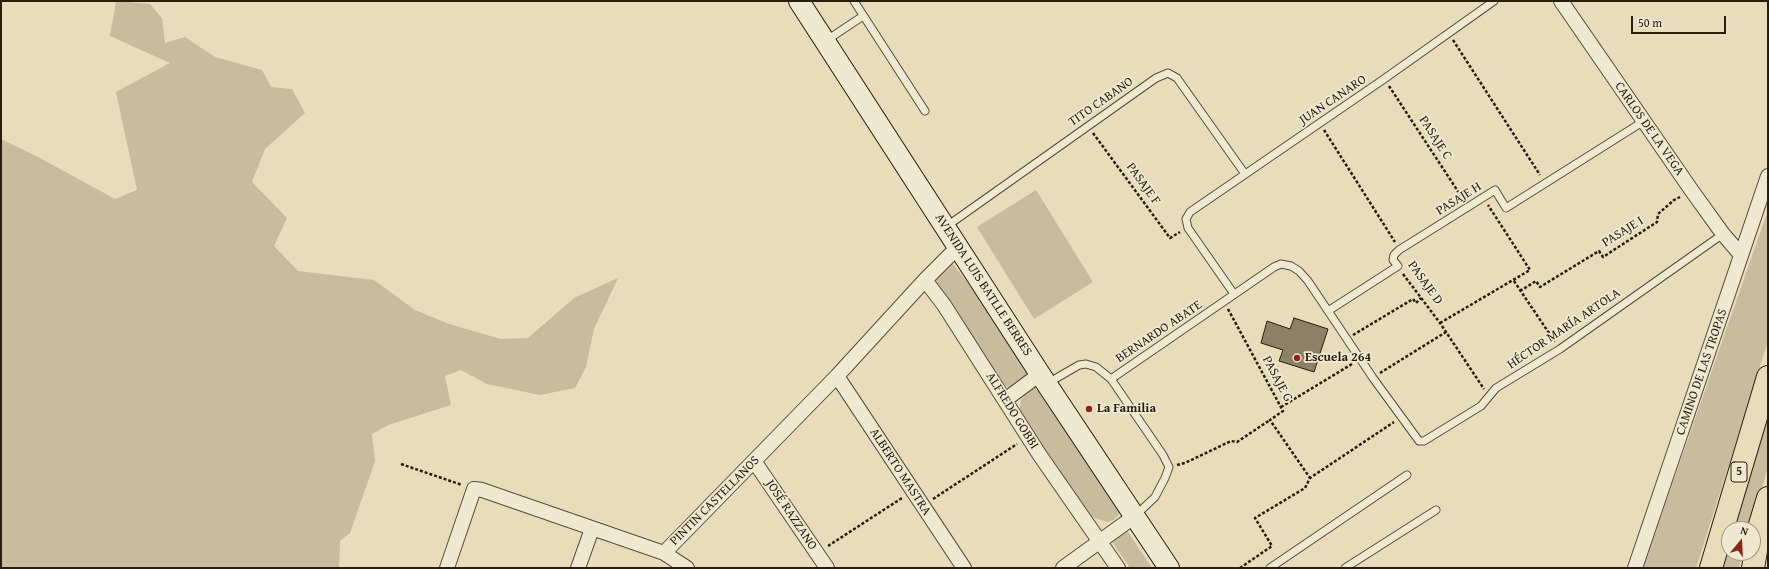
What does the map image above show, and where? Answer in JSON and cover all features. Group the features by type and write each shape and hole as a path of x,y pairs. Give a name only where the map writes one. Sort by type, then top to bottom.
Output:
{"highway":[{"name":"5","path":"1711,568 1768,377"},
{"path":"1761,521 1768,498"}],"main road":[{"name":"AVENIDA LUIS BATLLE BERRES","path":"799,1 1043,379 1169,568"}],"street":[{"name":"CARLOS DE LA VEGA","path":"1561,1 1692,191 1723,234 1741,255"},
{"name":"CAMINO DE LAS TROPAS","path":"1636,568 1768,176"},
{"name":"PINTIN CASTELLANOS","path":"474,490 482,490 664,552 837,376 925,280 958,247"},
{"name":"ALFREDO GOBBI","path":"925,280 944,305 1029,437 1118,568"},
{"name":"ALBERTO MASTRA","path":"837,376 964,568"},
{"path":"1006,400 1043,379"},
{"name":"JOSÉ RAZZANO","path":"754,461 827,568"},
{"path":"447,568 474,490"},
{"path":"1063,568 1135,516"},
{"path":"578,568 592,528"},
{"path":"664,552 687,568"}],"lane":[{"path":"854,1 925,111"},
{"name":"JUAN CANARO","path":"1188,228 1186,219 1190,212 1384,79 1494,1"},
{"path":"825,41 863,16"},
{"name":"TITO CABANO","path":"945,227 1156,78 1168,73 1177,78 1245,174"},
{"name":"PASAJE H","path":"1399,250 1495,190 1506,208 1644,121"},
{"path":"1188,228 1234,294"},
{"name":"HÉCTOR MARÍA ARTOLA","path":"1402,417 1419,441 1424,441 1481,406 1496,388 1560,349 1723,234"},
{"name":"PASAJE D","path":"1398,266 1393,260 1394,255 1399,250"},
{"name":"BERNARDO ABATE","path":"1043,379 1079,365 1086,364 1096,367 1111,379 1234,294 1274,267 1281,264 1291,266 1299,271 1308,280 1328,311"},
{"path":"1398,266 1328,311 1373,378 1402,417"},
{"path":"1111,379 1163,455 1169,467 1166,478 1155,497 1135,516"},
{"path":"1270,568 1407,475"},
{"path":"1345,568 1436,510"}],"path":[{"path":"1449,33 1546,184"},
{"name":"PASAJE C","path":"1384,79 1468,207"},
{"name":"PASAJE D","path":"1319,123 1399,250"},
{"name":"PASAJE F","path":"1088,126 1170,238 1188,228"},
{"name":"PASAJE I","path":"1520,291 1536,281 1540,287 1599,251 1603,256 1658,222 1658,214 1674,200 1692,191"},
{"path":"1440,323 1514,281 1530,270 1484,198"},
{"name":"PASAJE D","path":"1398,266 1440,323 1488,396"},
{"path":"1514,281 1560,349"},
{"path":"1346,339 1413,299 1416,303 1421,298"},
{"name":"PASAJE G","path":"1224,302 1283,411 1270,420 1310,478"},
{"path":"1373,378 1446,332"},
{"path":"1281,407 1360,359"},
{"path":"1240,568 1272,546 1255,518 1305,488 1310,478 1402,417"},
{"path":"1169,467 1185,463 1231,441 1237,442 1270,420"},
{"path":"922,506 1029,437"},
{"path":"401,464 474,490"},
{"path":"817,553 912,491"}],"shaded area":[{"path":"116,1 150,4 162,18 165,43 185,37 215,57 262,70 271,87 292,89 305,113 265,149 252,182 287,218 274,246 298,271 374,280 415,310 449,324 501,339 528,338 574,298 618,278 594,329 586,367 575,388 540,395 487,384 461,370 445,376 451,405 388,425 372,434 375,461 350,533 340,541 339,568 1,568 1,139 38,157 115,199 137,190 116,92 170,63 110,36"},
{"path":"1036,190 1093,282 1034,319 977,227"},
{"path":"1768,210 1768,341 1696,568 1643,568"},
{"path":"952,263 993,315 1027,373 1025,378 1014,386 1003,387 935,284 936,279"},
{"path":"1034,387 1121,512 1114,520 1107,522 1087,515 1019,412 1021,400 1030,388"},
{"path":"1768,399 1768,467 1752,521 1731,521"},
{"path":"1126,529 1152,568 1130,568 1112,542"},
{"path":"1721,558 1721,561 1741,561 1739,568 1718,568"}],"building":[{"path":"1294,318 1328,329 1314,372 1279,361 1283,350 1261,343 1267,321 1290,329"}],"place":[{"name":"Escuela 264","path":"1297,358"},
{"name":"La Familia","path":"1089,409"}]}
